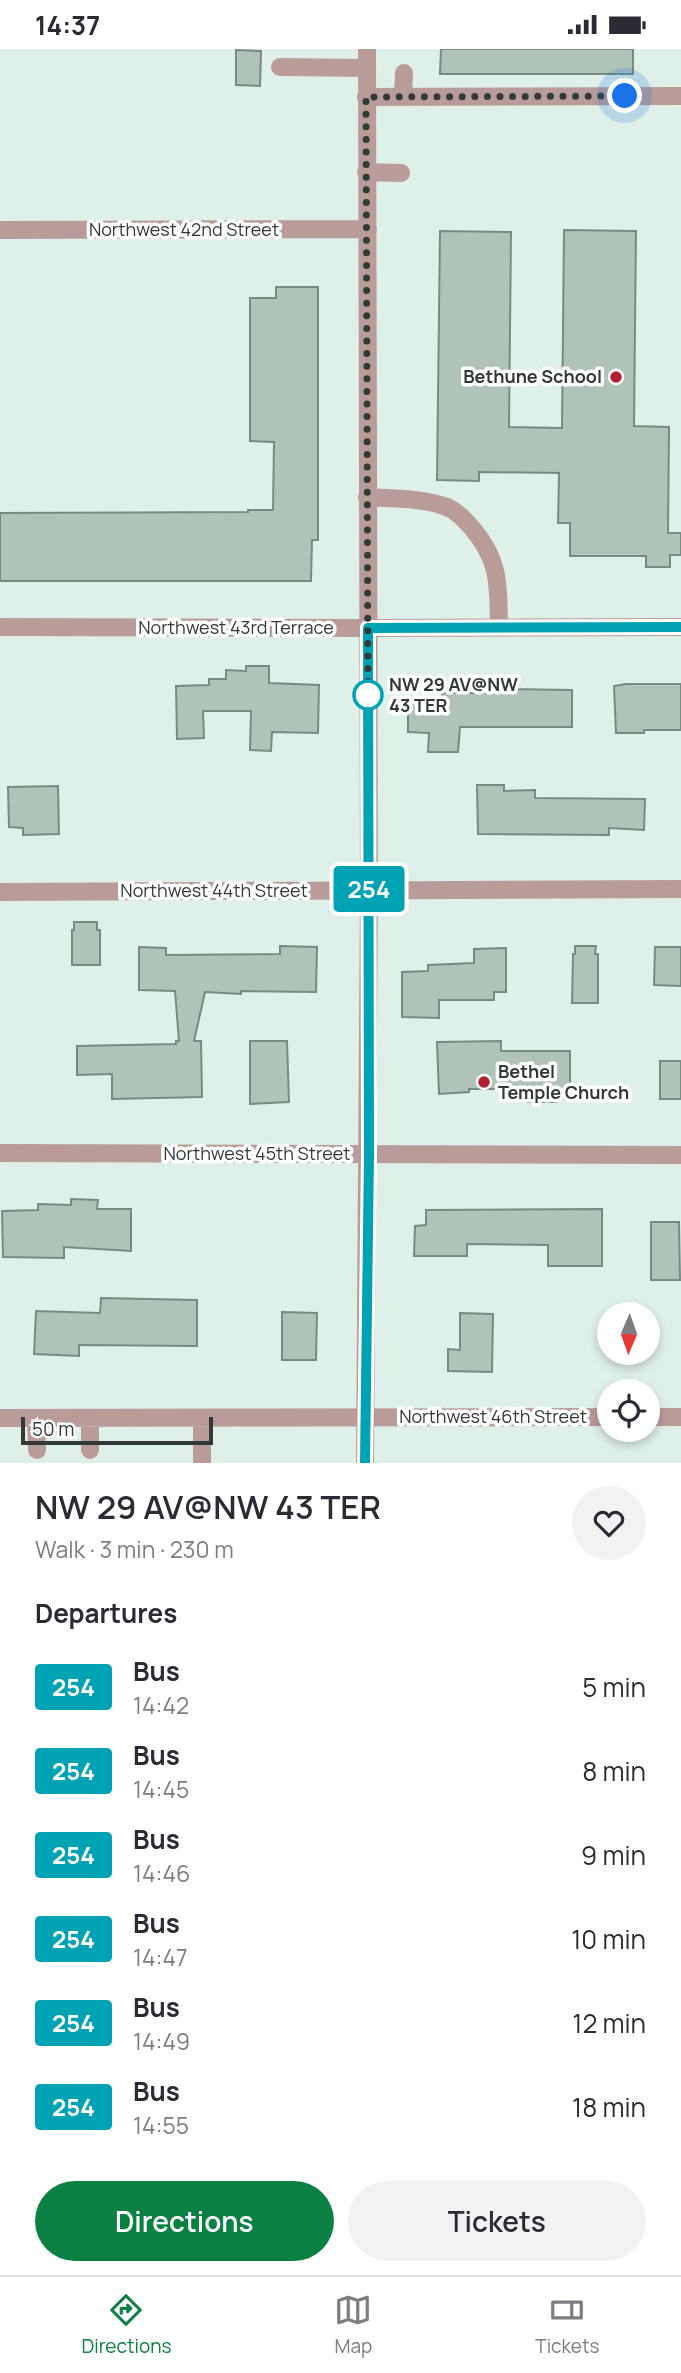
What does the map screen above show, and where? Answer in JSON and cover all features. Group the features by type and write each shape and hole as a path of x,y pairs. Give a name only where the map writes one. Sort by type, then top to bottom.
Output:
{"street":[{"path":"365,1463 369,1154 367,49"},
{"path":"280,67 367,68"},
{"path":"403,96 404,73"},
{"path":"366,97 681,96"},
{"path":"366,172 401,173"},
{"name":"Northwest 42nd Street","path":"0,230 368,229"},
{"path":"367,497 445,506 460,514 484,542 495,565 499,628"},
{"name":"Northwest 43rd Terrace","path":"0,627 681,627"},
{"name":"Northwest 44th Street","path":"0,892 681,890"},
{"name":"Northwest 45th Street","path":"0,1153 681,1155"},
{"name":"Northwest 46th Street","path":"0,1418 597,1417"},
{"path":"660,1417 681,1417"},
{"path":"36,1418 37,1450"},
{"path":"90,1418 90,1450"},
{"path":"202,1418 202,1463"}],"building":[{"path":"441,49 633,49 633,74 440,74"},
{"path":"236,50 261,51 260,86 236,85"},
{"path":"564,230 636,231 634,426 669,427 668,533 681,533 681,555 670,555 670,567 646,567 646,556 570,556 570,523 558,523 559,473 479,472 479,481 437,480 440,231 511,232 509,427 562,428"},
{"path":"276,287 318,287 318,540 312,540 311,581 0,581 0,513 273,510 274,442 250,441 250,298 276,298"},
{"path":"246,666 269,666 269,683 319,685 318,733 272,732 271,751 250,750 251,711 203,711 204,738 177,739 176,686 209,685 209,679 226,679 226,670 246,671"},
{"path":"681,684 681,730 616,733 614,686"},
{"path":"502,689 572,690 572,727 460,727 458,752 428,752 429,733 408,732 408,697 442,697 442,693 502,693"},
{"path":"477,785 504,785 504,791 535,790 535,798 645,799 644,830 609,828 609,835 478,834"},
{"path":"58,786 59,834 23,835 23,828 9,827 8,787"},
{"path":"74,922 97,922 97,930 100,930 100,965 72,965"},
{"path":"280,946 317,947 316,992 205,992 194,1041 201,1041 202,1097 112,1099 112,1074 77,1075 77,1046 176,1044 176,1041 179,1041 175,991 139,990 139,947 166,948 166,955 280,954"},
{"path":"575,946 596,946 598,1003 572,1003"},
{"path":"655,947 681,947 681,986 654,985"},
{"path":"506,948 506,992 494,992 494,1000 439,1000 439,1018 402,1017 402,972 428,971 428,965 474,963 474,949"},
{"path":"250,1041 287,1041 289,1102 250,1104"},
{"path":"501,1041 501,1051 570,1051 570,1098 557,1098 557,1102 527,1102 527,1097 513,1097 513,1089 469,1089 469,1092 439,1094 437,1042"},
{"path":"660,1061 681,1061 681,1099 660,1099"},
{"path":"71,1199 98,1200 97,1209 131,1209 131,1251 64,1247 64,1258 3,1257 2,1211 38,1210 38,1204 71,1205"},
{"path":"602,1209 602,1266 548,1266 548,1245 467,1244 467,1256 414,1256 415,1226 426,1225 426,1210"},
{"path":"651,1222 679,1222 680,1280 651,1280"},
{"path":"101,1298 197,1300 197,1346 79,1345 79,1356 34,1354 36,1311 100,1313"},
{"path":"282,1312 317,1313 316,1360 282,1360"},
{"path":"460,1313 493,1314 492,1372 448,1371 448,1349 460,1350"}],"bus line":[{"name":"254","path":"365,1463 369,1154 368,628 681,627"}],"place":[{"name":"Bethune School","path":"616,377"},
{"name":"NW 29 AV@NW 43 TER","path":"368,695"},
{"name":"Bethel Temple Church","path":"484,1082"}],"route":[{"path":"368,695 368,707 366,97 625,96"}]}
